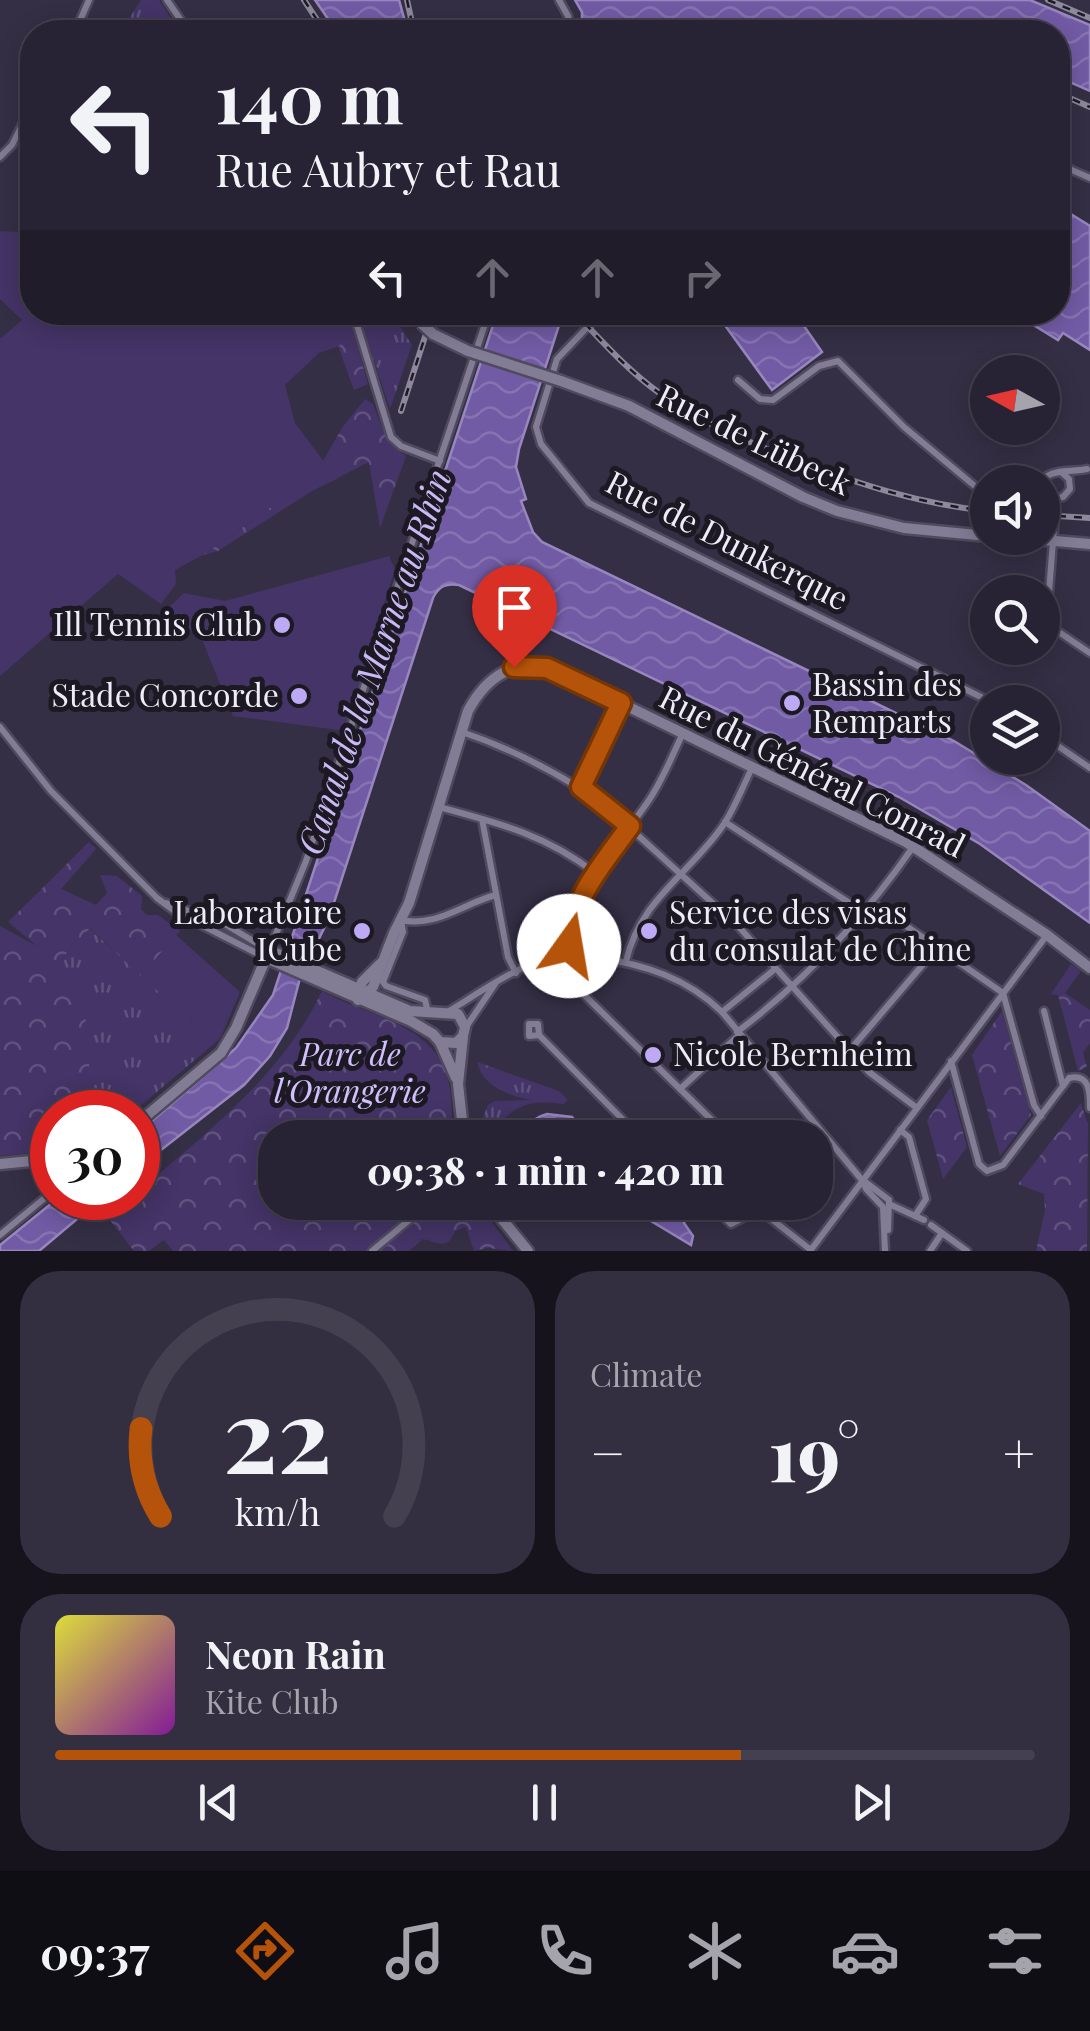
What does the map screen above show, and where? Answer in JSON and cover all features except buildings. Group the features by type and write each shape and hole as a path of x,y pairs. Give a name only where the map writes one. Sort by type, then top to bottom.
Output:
{"main road":[{"name":"Rue de Lübeck","path":"422,325 468,351 629,406 837,511 904,528 970,534"},
{"path":"1060,540 1090,544"},
{"name":"Rue du Général Conrad","path":"371,992 413,893 468,710 484,686 503,672 521,666 547,668 914,846 1090,968"},
{"path":"160,1104 220,1053 272,956 411,1020 437,1038 456,1042 464,1032"},
{"path":"358,994 382,963"},
{"path":"310,971 341,979 371,974"},
{"path":"341,979 358,994"},
{"path":"358,994 371,992 410,1011 458,1014 464,1032 458,1084 462,1120"},
{"path":"439,1013 432,1026 458,1084"},
{"path":"0,1164 30,1161"},
{"path":"503,1220 528,1251"}],"street":[{"path":"0,157 20,129"},
{"path":"357,325 391,437 401,446 440,462"},
{"path":"272,956 485,325"},
{"name":"Rue de Dunkerque","path":"589,325 560,354 536,427 541,444 589,502 970,692"},
{"path":"738,380 760,398 773,400 819,366 838,361 904,427 970,483"},
{"path":"1070,484 1061,472 1089,468"},
{"path":"1060,504 1070,484 1089,468"},
{"path":"1052,555 1047,618 1050,626 1090,653"},
{"path":"581,787 621,703"},
{"path":"0,727 51,791 161,901 176,912 272,956"},
{"path":"461,732 517,752 581,787 630,826 739,927 869,1072 917,1108"},
{"path":"684,732 650,799 596,873 575,912 565,955 568,979 712,1120"},
{"path":"1060,747 1090,768"},
{"path":"626,962 646,910 725,822 753,766"},
{"path":"439,807 538,836 596,873"},
{"path":"482,819 508,957 516,973"},
{"path":"725,822 865,913"},
{"path":"680,1089 792,988 874,904 914,846"},
{"path":"496,895 473,901 454,914 412,922 400,920 403,932 383,982 386,986 425,1000 439,1013 516,973 565,955 626,962 677,980 722,1012 883,1207 886,1251"},
{"path":"161,901 223,923 272,956"},
{"path":"874,904 1003,992 1034,1105 1041,1116"},
{"path":"778,1220 811,1251 1047,935"},
{"path":"850,1050 937,948"},
{"path":"722,1012 776,969"},
{"path":"464,1032 496,983"},
{"path":"1044,1011 1064,1086"},
{"path":"539,1035 623,1120"},
{"path":"951,1061 979,1164 987,1171 1004,1165 1069,1078 1076,1076 1090,1088 1090,1108"},
{"path":"900,1130 910,1137 926,1198 916,1216"},
{"path":"862,1180 890,1204 886,1240"},
{"path":"878,1201 916,1216 968,1251"},
{"path":"0,1235 30,1210"},
{"path":"372,1251 409,1220"},
{"path":"930,1251 942,1233"}],"green space":[{"path":"141,0 159,0 172,20 128,20"},
{"path":"0,231 20,232 20,318 0,299"},
{"path":"20,322 20,325 331,325 340,346 319,353 285,385 295,423 328,467 203,555 175,570 176,584 161,604 118,574 0,676 0,339"},
{"path":"330,325 351,325 368,384 354,390"},
{"path":"362,325 399,325 412,345 390,409"},
{"path":"365,399 373,404 389,439 406,456 380,528 369,462 312,491 218,551 203,555 327,467 323,461"},
{"name":"Ill Tennis Club","path":"389,556 395,569 345,731 233,716 203,642 168,608 184,593 225,601"},
{"path":"89,842 96,849 61,889 96,905 107,893 100,875 117,876 142,896 141,909 147,915 158,915 180,931 141,976 90,928 58,962 83,988 91,1090 30,1090 30,1153 0,1156 0,926 37,946 8,922"},
{"path":"89,928 215,1043 159,1090 88,1090 57,963"},
{"path":"176,935 240,992 215,1043 141,976"},
{"path":"1071,964 1081,971 1065,993 1090,1010 1090,1043 1083,1053 1087,1067 1078,1071 1058,995 1051,994"},
{"name":"Parc de l'Orangerie","path":"322,991 411,1032 439,1057 447,1075 453,1120 258,1120 258,1220 490,1220 513,1251 474,1251 466,1227 455,1231 445,1243 423,1239 409,1251 173,1251 164,1240 149,1251 134,1251 110,1220 160,1220 160,1173 241,1101 305,1022"},
{"path":"1002,1011 1031,1115 1000,1156 972,1055"},
{"path":"477,1062 559,1091 568,1100 564,1104 530,1104 503,1120 484,1120 488,1105 495,1101 532,1100 507,1093 491,1084"},
{"path":"951,1087 967,1147 943,1179 927,1120"},
{"path":"1081,1103 1088,1124 1087,1251 1036,1251 1045,1210 1044,1194 1018,1184"}],"water":[{"path":"315,0 399,0 405,20 329,20"},
{"path":"575,0 1030,0 1090,25 1090,91 1070,82 1070,20 582,20"},
{"path":"1070,214 1090,226 1090,350 1063,333 1058,340 1034,325 1070,325"},
{"name":"Bassin des Remparts","path":"493,325 559,325 516,467 526,499 521,501 533,532 542,542 954,741 970,751 970,775 1010,775 1090,831 1090,923 980,844 899,797 459,585 447,585 433,598 329,918 300,978 287,1028 270,1056 244,1085 160,1151 160,1114 236,1048 273,995"},
{"path":"725,325 803,325 822,352 772,390"},
{"path":"547,1114 575,1120 535,1120"},
{"path":"31,1220 76,1220 39,1251 0,1251 0,1245"},
{"path":"649,1220 685,1220 693,1236 691,1245"}],"railway":[{"path":"304,0 317,20"},
{"path":"407,0 411,20"},
{"path":"1048,0 1090,18"},
{"path":"1070,98 1090,107"},
{"path":"401,411 429,325"},
{"path":"586,325 646,383 724,430 866,485 970,508"},
{"path":"1060,516 1090,518"}],"place":[{"name":"Ill Tennis Club","path":"282,625"},
{"name":"Stade Concorde","path":"299,696"},
{"name":"Bassin des Remparts","path":"792,703"},
{"name":"Laboratoire ICube","path":"362,931"},
{"name":"Service des visas du consulat de Chine","path":"649,931"},
{"name":"Nicole Bernheim","path":"653,1055"}],"route":[{"path":"514,667 547,668 621,703 581,787 630,826 581,896 570,928 569,946"}],"water label":[{"name":"Canal de la Marne au Rhin","path":"375,662"}]}
